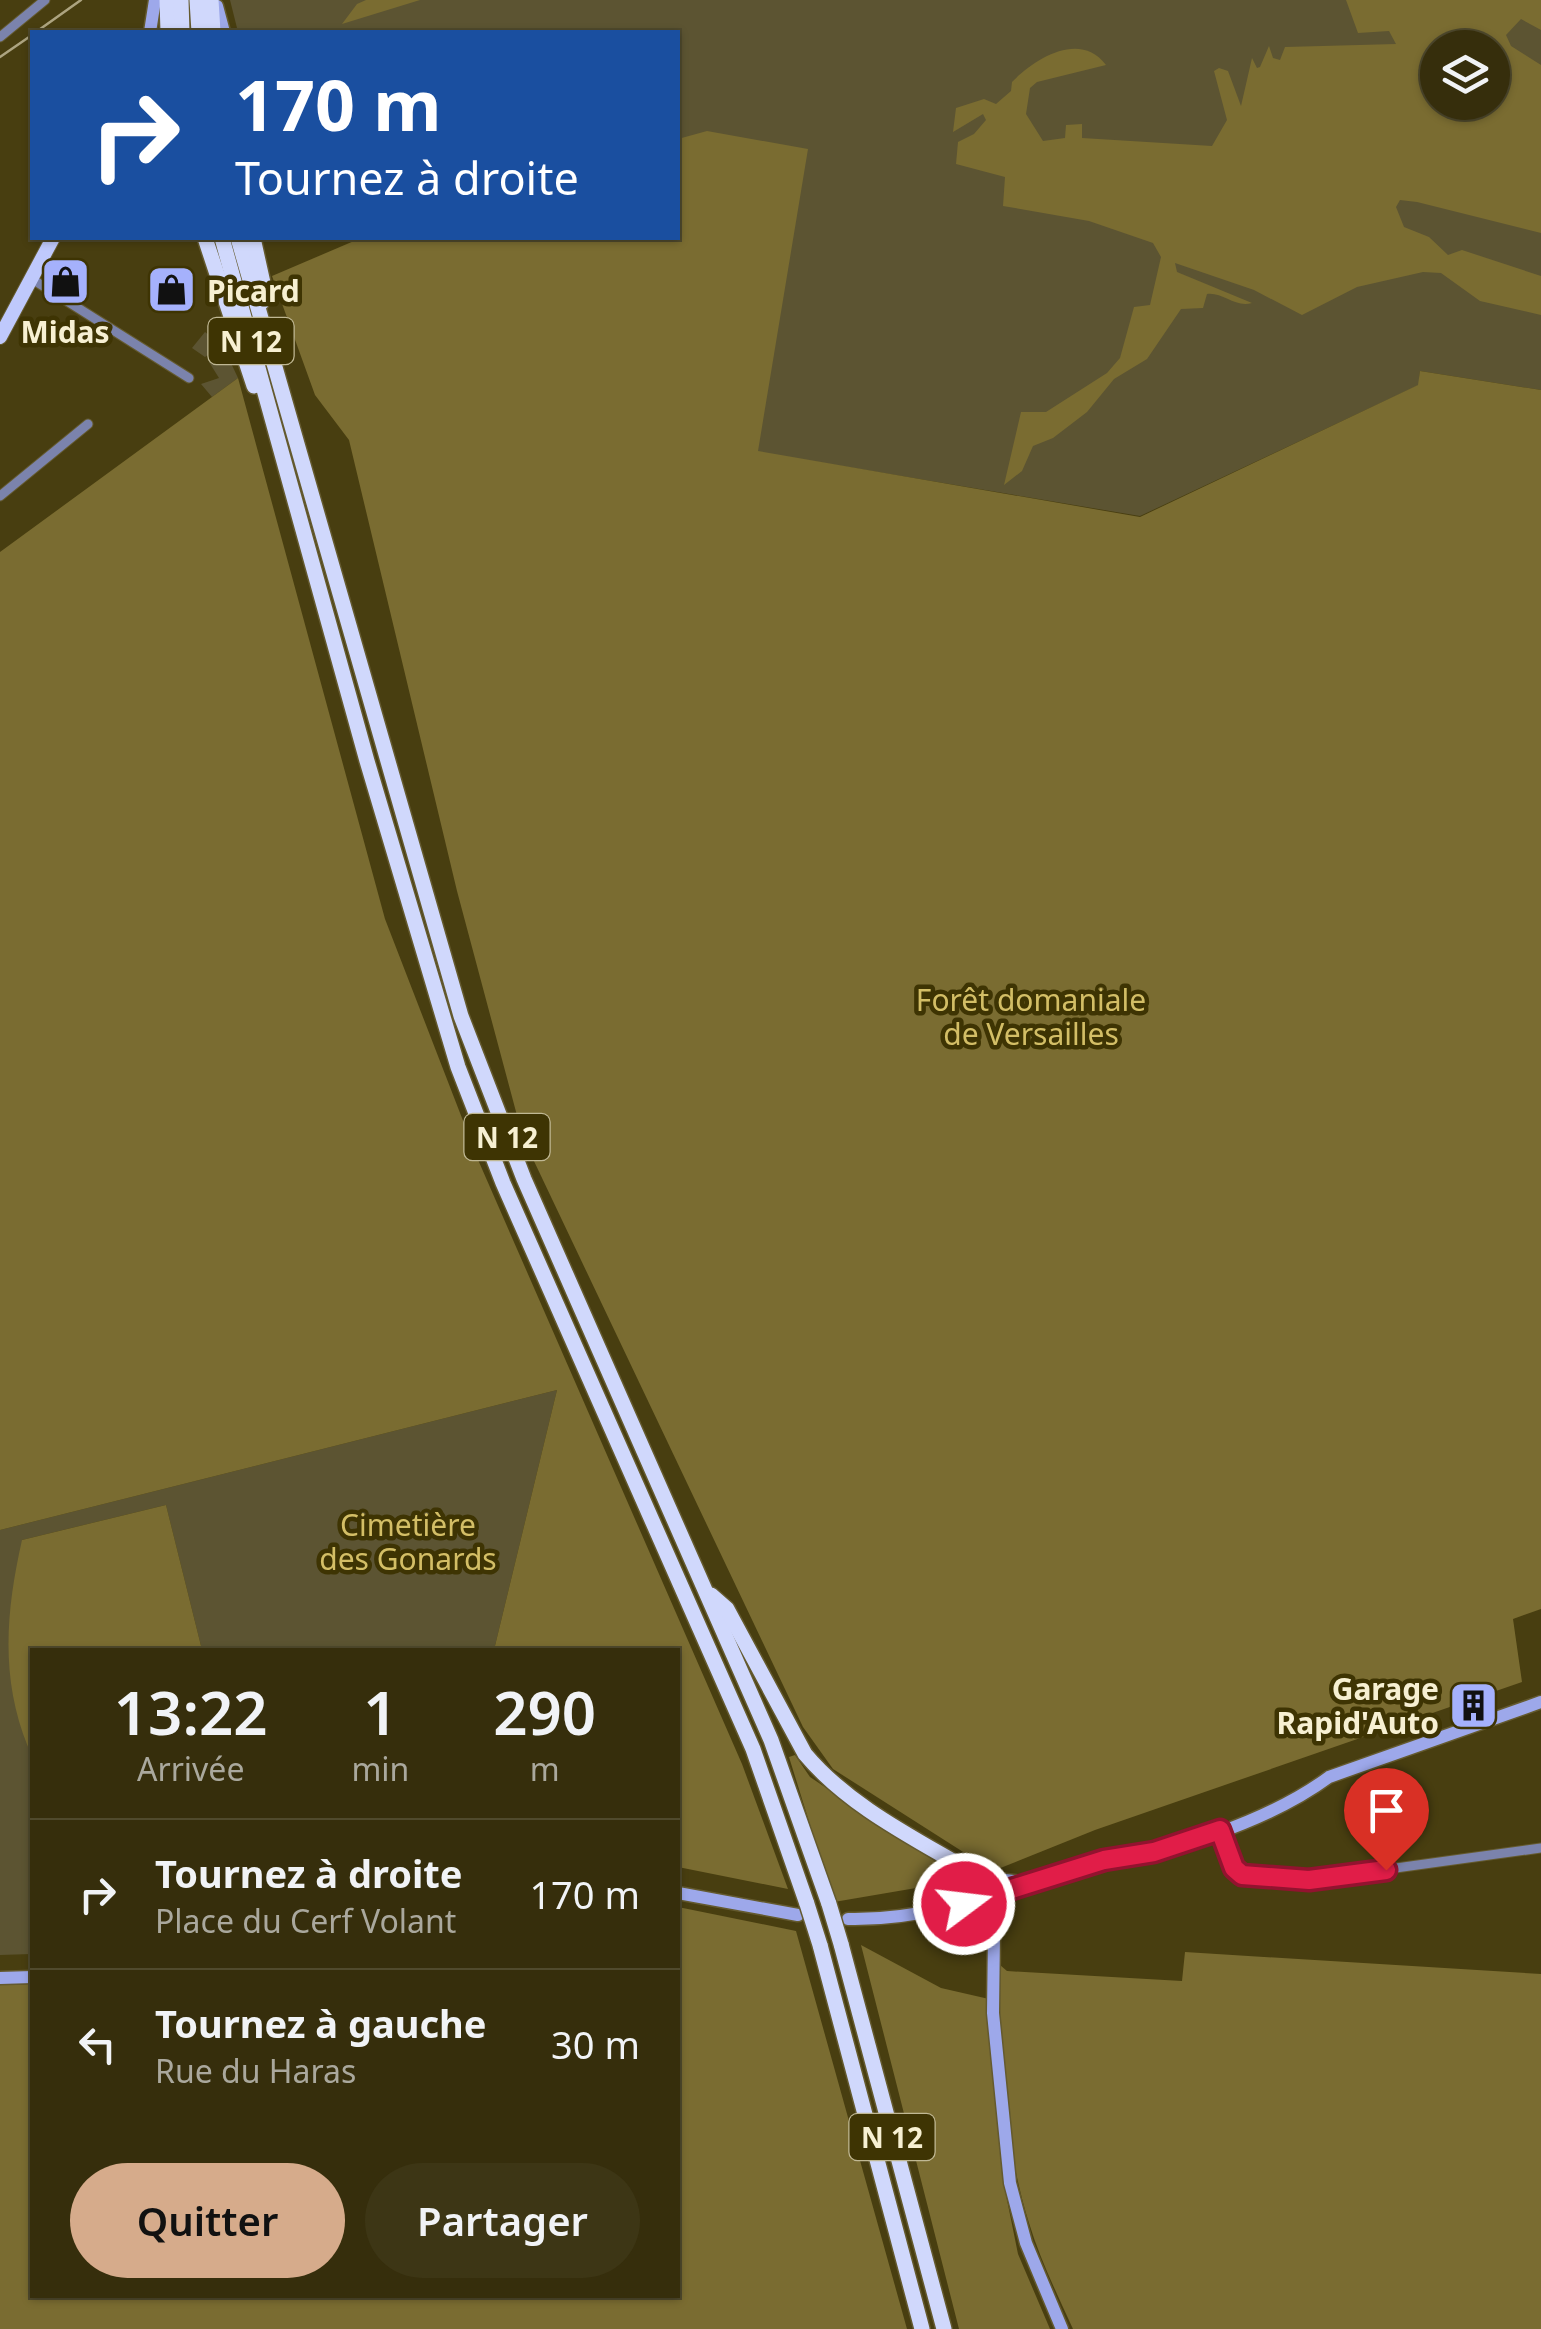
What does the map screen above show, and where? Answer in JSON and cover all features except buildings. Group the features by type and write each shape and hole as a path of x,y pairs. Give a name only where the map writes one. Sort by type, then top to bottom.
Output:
{"highway":[{"path":"167,0 168,30"},
{"path":"181,0 182,30"},
{"path":"198,0 199,30"},
{"path":"212,30 214,0"},
{"path":"206,240 265,424 279,444"},
{"name":"N 12","path":"223,240 458,1068 510,1200 753,1749 802,1910 820,1944 922,2329"},
{"name":"N 12","path":"239,240 462,1016 517,1162 771,1740 841,1944 944,2329"},
{"path":"253,240 263,283 260,312"},
{"path":"705,1588 726,1609 805,1754 821,1773 906,1834 963,1867"}],"main road":[{"path":"150,30 155,0"},
{"path":"214,0 223,30"},
{"path":"0,337 52,241"},
{"path":"848,1919 885,1918 988,1898 1104,1860 1154,1852 1300,1799 1329,1777 1541,1702"},
{"path":"963,1867 980,1878 1034,1884"},
{"path":"980,1878 994,1933 993,2013 1010,2183 1026,2243 1062,2329"},
{"path":"680,1893 802,1910"},
{"path":"0,1978 30,1977"}],"street":[{"path":"0,37 45,0"},
{"path":"32,279 189,378"},
{"path":"0,496 88,424"},
{"path":"1220,1830 1234,1868 1242,1875 1309,1880 1541,1848"}],"green space":[{"path":"230,0 1541,0 1541,390 1420,371 1419,385 1140,516 757,452 680,161 680,30 238,30"},
{"path":"366,0 420,0 342,24 357,4"},
{"path":"1346,0 1541,0 1541,30 1521,19 1510,31 1420,30 1420,120 1510,120 1510,44 1541,65 1541,233 1417,202 1400,200 1396,207 1404,227 1429,237 1448,255 1462,250 1541,276 1541,315 1480,301 1441,273 1423,272 1357,287 1302,315 1254,290 1175,263 1177,272 1252,303 1207,294 1203,308 1181,309 1147,359 1114,379 1087,412 1053,438 1033,446 1022,471 1004,485 1021,412 1046,412 1107,373 1120,358 1134,307 1150,305 1161,257 1153,243 1089,221 1003,206 1005,177 956,164 958,142 974,134 986,120 983,114 953,132 956,108 984,99 996,104 1011,91 1012,82 1032,65 1058,52 1083,50 1106,65 1037,82 1030,88 1026,114 1043,141 1065,138 1066,125 1082,124 1082,138 1212,146 1227,120 1214,71 1228,71 1241,106 1252,58 1260,67 1269,46 1273,58 1280,60 1285,47 1396,44 1389,31 1358,33"},
{"name":"Forêt domaniale de Versailles","path":"707,131 808,149 758,451 1140,517 1418,385 1420,371 1541,390 1541,1609 1513,1619 1522,1682 1095,1830 993,1871 833,1769 803,1727 523,1138 457,891 349,440 315,395 272,276 356,240 680,240 680,138"},
{"path":"205,332 223,346 238,378 212,397 201,384 219,378 209,362 223,350 219,346 205,357 192,348"},
{"path":"238,378 385,919 479,1162 742,1764 788,1889 680,1867 680,1648 494,1648 557,1390 0,1530 0,552"},
{"name":"Cimetière des Gonards","path":"557,1390 494,1648 202,1648 166,1505 22,1540 30,1747 30,1954 0,1955 0,1530"},
{"path":"166,1505 202,1648 30,1648 28,1747 13,1696 8,1644 22,1540"},
{"path":"795,1755 810,1777 963,1880 834,1902 789,1757"},
{"path":"680,1907 796,1931 907,2329 0,2329 0,1985 30,1984 30,2298 680,2298"},
{"path":"861,1945 941,1988 989,1999 1003,2180 1018,2254 1050,2329 959,2329"},
{"path":"1185,1952 1541,1974 1541,2329 1073,2329 1033,2236 1020,2192 1008,2128 1002,2062 1000,1965 1007,1971 1182,1981"}],"railway":[{"path":"39,30 81,0"},
{"path":"0,57 30,36"}],"place":[{"name":"Midas","path":"65,282"},
{"name":"Picard","path":"172,290"},
{"name":"Garage Rapid'Auto","path":"1474,1705"}],"route":[{"path":"964,1904 1114,1857 1154,1852 1220,1830 1234,1868 1242,1875 1309,1880 1386,1870"}]}
